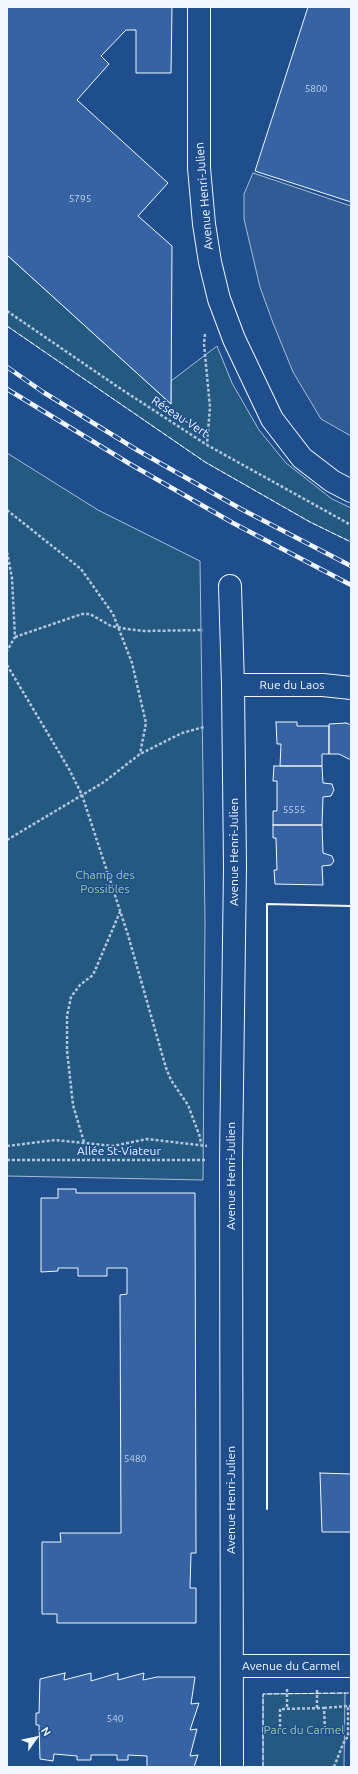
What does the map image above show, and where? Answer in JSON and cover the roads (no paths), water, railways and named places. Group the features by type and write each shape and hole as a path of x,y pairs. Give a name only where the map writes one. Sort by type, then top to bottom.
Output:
{"street":[{"name":"Avenue Henri-Julien","path":"199,7 199,168 204,224 210,262 219,300 228,326 259,395 272,419 302,458 326,477 351,492"},
{"name":"Avenue Henri-Julien","path":"230,586 233,685 235,867 231,1160 232,1767"},
{"name":"Rue du Laos","path":"233,685 323,685 351,688"},
{"name":"Avenue du Carmel","path":"232,1666 351,1666"}],"railway":[{"path":"7,367 43,392 137,450 241,509 351,566"},
{"path":"7,389 130,464 233,523 351,585"}],"park label":[{"name":"Champ des Possibles","path":"105,882"},
{"name":"Parc du Carmel","path":"304,1730"}]}
